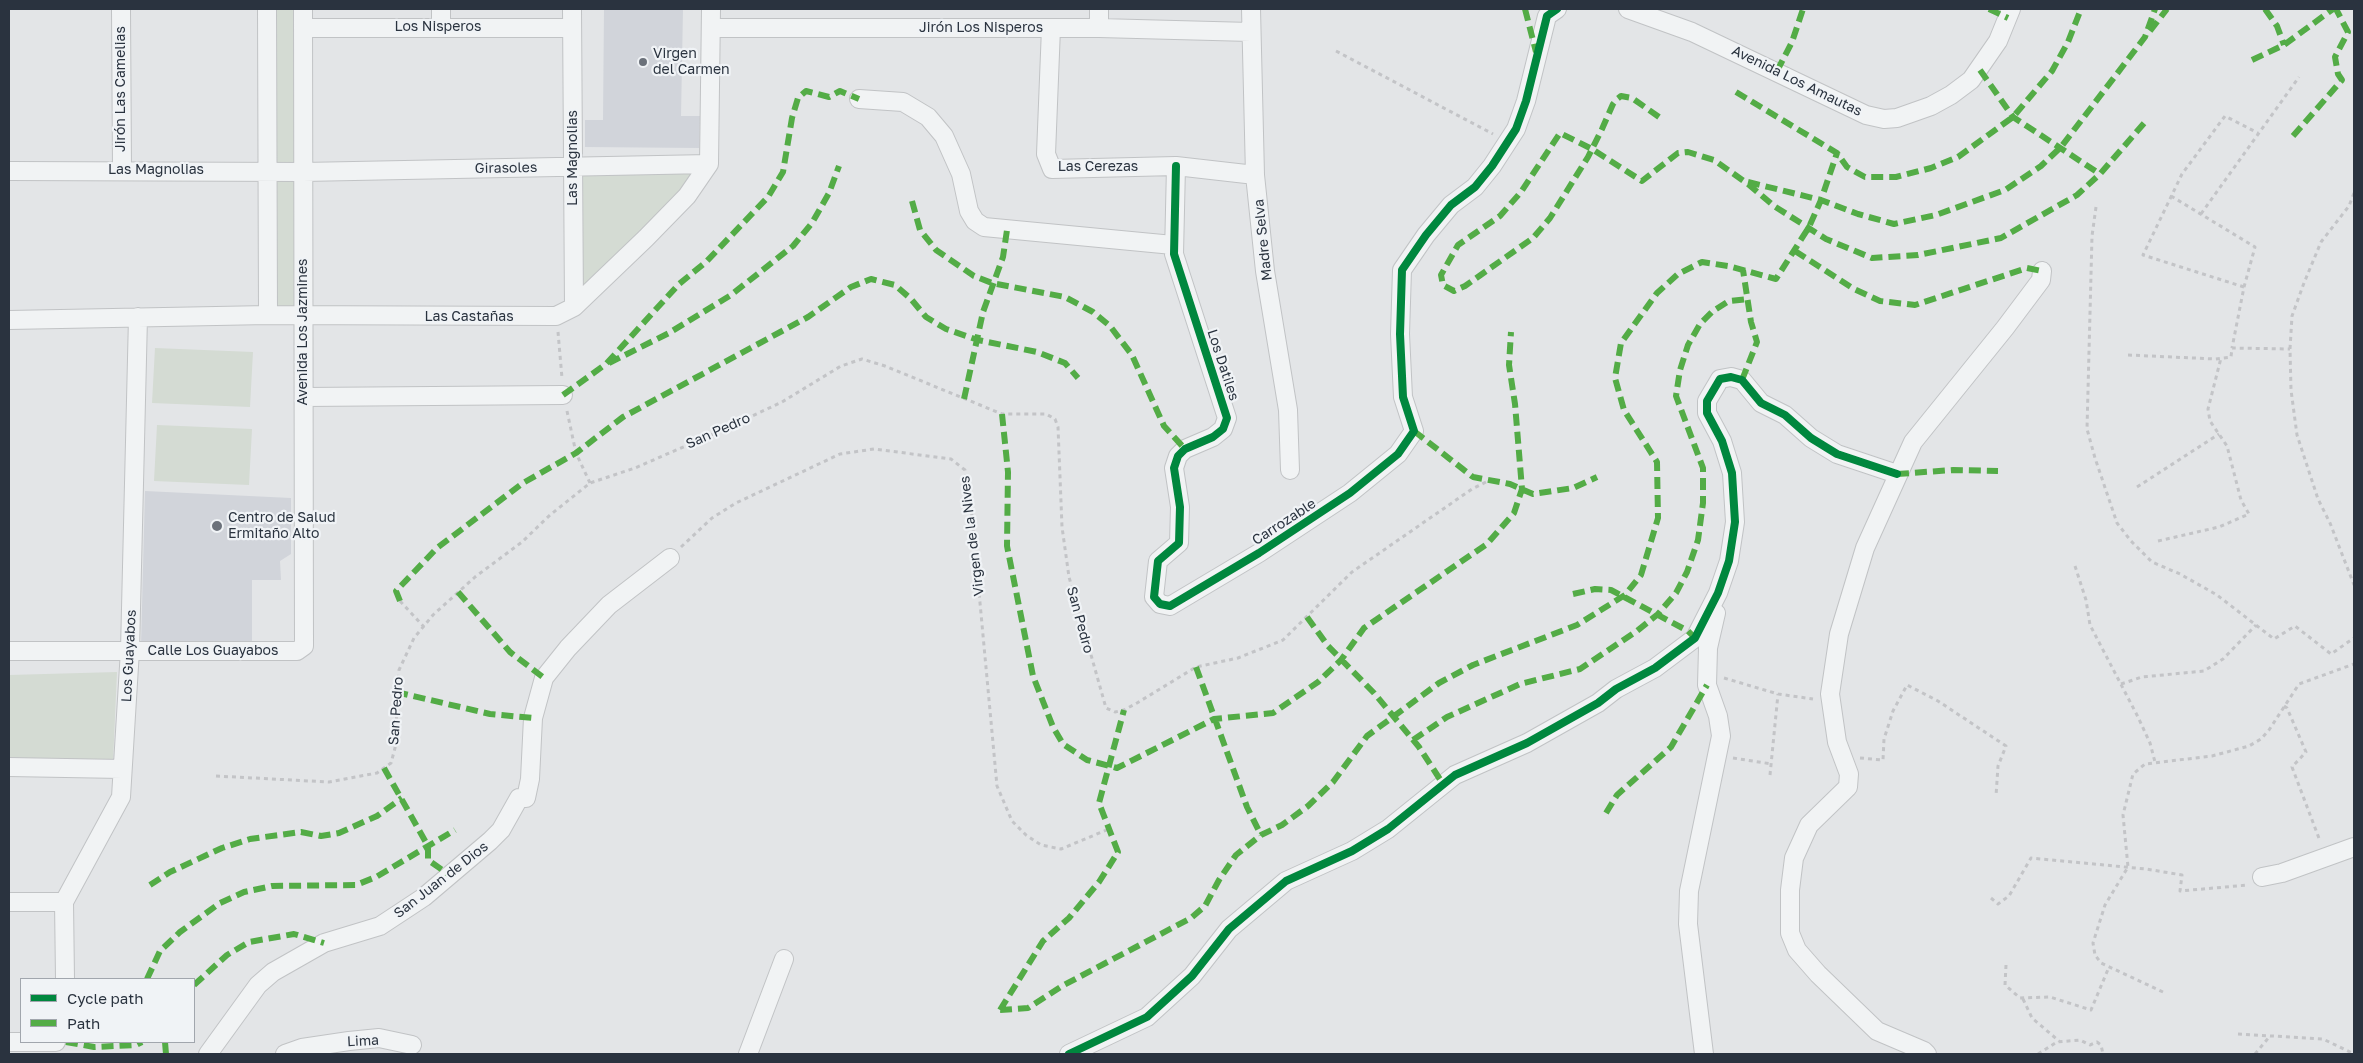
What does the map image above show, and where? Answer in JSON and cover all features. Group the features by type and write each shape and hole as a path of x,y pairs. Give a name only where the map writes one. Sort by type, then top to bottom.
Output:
{"street":[{"name":"Jirón Las Camelias","path":"121,9 122,170"},
{"path":"267,9 266,172 268,315"},
{"name":"Avenida Los Jazmines","path":"297,651 306,642 303,9"},
{"path":"441,9 441,27"},
{"name":"Las Magnolias","path":"572,9 574,307"},
{"path":"709,164 711,9"},
{"path":"1099,9 1099,28"},
{"name":"Madre Selva","path":"1251,9 1255,175 1265,271 1288,410 1290,470"},
{"path":"1507,142 1516,129 1526,101 1547,16 1557,9"},
{"name":"Avenida Los Amautas","path":"1628,9 1692,32 1866,115 1884,119 1897,118 1931,106 1951,95 1971,80 1998,41 2011,9"},
{"name":"Los Nisperos","path":"303,28 572,28"},
{"name":"Jirón Los Nisperos","path":"711,28 1099,28 1251,32"},
{"name":"Las Cerezas","path":"1051,28 1046,154 1052,169 1176,166 1255,175"},
{"path":"859,99 902,102 928,117 944,136 954,157 961,174 969,211 975,221 984,227 1173,245"},
{"name":"Carrozable","path":"1154,597 1160,604 1170,606 1260,553 1350,493 1398,454 1414,431 1403,397 1400,334 1402,270 1426,235 1451,205 1475,187 1492,166 1507,142"},
{"name":"Girasoles","path":"303,172 709,164"},
{"name":"Las Castañas","path":"9,320 268,315 556,316 574,307 687,196 709,164"},
{"name":"Los Datiles","path":"1154,597 1158,561 1179,543 1180,507 1174,468 1178,456 1185,449 1213,437 1223,429 1226,418 1203,341 1182,283 1173,245 1176,166"},
{"name":"Las Magnolias","path":"9,171 303,172"},
{"path":"1927,1054 1924,1051 1876,1031 1796,950 1790,933 1790,890 1794,858 1809,825 1848,787 1849,774 1838,742 1830,694 1839,634 1865,548 1912,442 2005,328 2040,280 2042,271"},
{"name":"Los Guayabos","path":"65,978 64,902 121,797 130,650 138,317"},
{"path":"1704,1054 1688,916 1689,891 1718,756 1720,730 1718,716 1707,685 1708,648 1729,561 1735,522 1732,473 1722,441 1707,413 1707,401 1720,379 1731,377 1742,380 1761,403 1785,415 1811,438 1837,454 1898,474"},
{"path":"304,397 563,395"},
{"name":"San Juan de Dios","path":"208,1054 258,985 273,972 324,943 380,926 424,897 501,830 518,798 526,798 530,779 533,718 544,678 572,643 609,605 670,558"},
{"path":"1069,1054 1147,1018 1192,976 1229,929 1286,881 1352,851 1388,829 1455,774 1527,743 1662,663 1695,638 1718,593 1729,561"},
{"name":"Calle Los Guayabos","path":"9,651 297,651"},
{"path":"9,767 122,769"},
{"path":"2262,877 2282,873 2354,847"},
{"path":"9,902 64,902"},
{"path":"748,1054 784,959"},
{"name":"Lima","path":"285,1054 328,1043 371,1039 412,1045"}],"path":[{"path":"1336,51 1507,142"},
{"path":"2200,214 2299,77"},
{"path":"2244,287 2143,255 2182,174 2225,116 2258,133"},
{"path":"2354,193 2349,206 2321,242 2304,283 2292,316 2290,349 2291,390 2297,435 2318,499 2330,523 2354,585"},
{"path":"2128,355 2231,357 2244,287 2255,247 2171,196"},
{"path":"2096,207 2092,236 2087,429 2094,458 2117,523 2131,541 2152,562 2180,574 2217,595 2274,639 2295,626 2331,654 2354,638"},
{"path":"2232,348 2290,349"},
{"path":"2158,542 2219,527 2248,514 2241,500 2227,446 2210,421 2208,409 2221,358"},
{"path":"2137,487 2219,434"},
{"path":"2075,566 2086,600 2090,626 2150,743 2155,762"},
{"path":"400,601 424,627"},
{"path":"2120,684 2142,677 2204,671 2223,659 2256,626"},
{"path":"2163,992 2101,963 2095,956 2093,943 2095,932 2106,905 2128,867 2124,807 2134,774 2140,766 2155,762 2212,756 2250,746 2270,730 2299,684 2305,680 2354,664"},
{"path":"1707,673 1778,694 1831,701"},
{"path":"1842,755 1884,760 1884,739 1893,711 1907,685 1938,700 2006,746 1998,766 1996,796"},
{"path":"1770,775 1778,694"},
{"path":"2284,706 2288,708 2306,752 2292,767 2326,857"},
{"path":"1718,756 1772,764"},
{"path":"1991,898 1998,904 2008,896 2031,858 2128,867 2182,875 2180,891 2246,886 2262,877"},
{"path":"2006,965 2005,985 2023,1000 2032,1018 2060,1042"},
{"path":"2023,1000 2050,997 2091,1010 2109,967"},
{"path":"2238,1034 2323,1039 2354,1054"},
{"path":"2256,1054 2270,1036"},
{"path":"2038,1054 2060,1042 2080,1040 2090,1045 2097,1042 2102,1045 2103,1054"}],"shaded area":[{"path":"267,9 303,9 303,316 268,315"},
{"name":"Virgen del Carmen","path":"604,9 683,9 681,116 700,116 699,148 585,147 585,120 603,120"},
{"path":"697,170 692,181 580,291 578,173"},
{"path":"155,348 253,352 250,407 152,403"},
{"path":"157,425 252,429 249,485 154,481"},
{"name":"Centro de Salud Ermitaño Alto","path":"145,491 291,498 291,554 280,561 281,580 252,580 252,648 141,646"},
{"path":"117,672 113,762 9,762 9,675"}],"marked path":[{"path":"1525,9 1536,52"},
{"path":"1777,71 1792,42 1803,9"},
{"path":"1989,9 2008,18"},
{"path":"1736,92 1837,153 1847,167 1865,177 1896,177 1931,168 1958,157 2013,117 2052,71 2068,42 2081,9"},
{"path":"1748,182 1821,200 1858,214 1894,224 1936,215 2005,190 2041,166 2061,147 2145,37 2155,9"},
{"path":"2150,31 2167,9"},
{"path":"2265,9 2277,26 2284,45"},
{"path":"2252,60 2284,45 2333,9"},
{"path":"2293,136 2342,80 2338,74 2335,57 2348,32 2336,9"},
{"path":"1980,70 2013,117 2100,174"},
{"path":"563,395 606,364 679,284 706,262 768,197 783,172 792,118 798,98 806,91 829,97 840,91 859,99"},
{"path":"1659,117 1632,98 1621,96 1617,99 1613,104 1602,129 1588,157 1550,218 1533,238 1465,286 1454,291 1443,285 1441,275 1458,245 1500,216 1521,192 1560,133 1592,149 1642,181 1678,153 1688,152 1714,160 1748,184 1774,206 1826,239 1872,258 1918,255 2001,238 2077,195 2100,174 2146,121"},
{"path":"1000,1010 1028,1008 1062,986 1191,918 1205,906 1219,880 1236,855 1261,835 1282,825 1308,806 1333,782 1367,736 1439,683 1473,665 1577,625 1625,595 1641,575 1658,518 1657,462 1624,410 1615,378 1621,343 1657,293 1678,274 1702,262 1728,266 1776,279 1809,227 1821,200 1837,153"},
{"path":"609,363 669,333 731,295 793,246 812,223 829,193 839,166"},
{"path":"912,201 920,230 936,250 974,276 992,283 1065,297 1093,312 1110,326 1132,355 1164,426 1185,449"},
{"path":"964,399 983,312 1003,257 1007,230"},
{"path":"1795,251 1854,289 1880,301 1915,305 2027,268 2042,271"},
{"path":"1742,380 1757,342 1751,322 1743,270"},
{"path":"400,601 396,591 437,548 523,483 576,453 623,417 808,317 851,287 871,279 895,285 911,299 926,317 946,329 978,340 1037,352 1065,363 1078,378"},
{"path":"1413,740 1447,717 1520,684 1580,669 1637,631 1658,614 1676,593 1687,572 1698,540 1703,503 1703,468 1676,396 1680,370 1688,345 1700,324 1713,311 1729,301 1748,299"},
{"path":"1002,414 1008,472 1007,546 1033,676 1053,727 1063,744 1087,760 1117,768 1214,719 1273,713 1318,682 1341,660 1364,628 1487,544 1514,513 1522,489 1515,404 1509,365 1511,332"},
{"path":"1414,431 1473,477 1510,484 1533,494 1573,488 1597,477"},
{"path":"1897,474 1953,470 1998,471"},
{"path":"1573,594 1595,589 1611,590 1688,631 1695,638"},
{"path":"458,592 510,652 544,678"},
{"path":"1307,617 1328,646 1374,693 1419,747 1443,784"},
{"path":"1196,667 1247,807 1261,835"},
{"path":"1606,813 1617,795 1671,747 1707,685"},
{"path":"396,692 490,714 533,718"},
{"path":"1000,1010 1043,941 1069,918 1099,882 1118,852 1099,803 1124,710"},
{"path":"384,768 428,846 428,860 451,876"},
{"path":"150,885 170,872 222,848 250,839 301,832 321,836 339,833 377,816 402,798"},
{"path":"147,978 160,951 180,932 220,903 244,892 272,886 356,885 376,877 455,830"},
{"path":"195,984 227,955 249,942 294,934 324,943"},
{"path":"72,1043 94,1047 136,1045 140,1043"},
{"path":"165,1043 166,1054"}],"cycle path":[{"path":"1176,166 1174,254 1227,418 1223,429 1213,437 1185,449 1178,456 1174,468 1180,507 1179,543 1158,561 1154,597 1160,604 1170,606 1259,553 1350,493 1398,454 1414,431 1403,397 1400,334 1402,270 1426,235 1451,205 1475,187 1492,166 1516,129 1526,101 1547,16 1557,9"},
{"path":"1069,1054 1147,1017 1192,976 1229,929 1286,881 1352,851 1388,829 1455,775 1527,743 1598,703 1616,689 1655,668 1695,638 1718,593 1729,561 1735,522 1732,473 1722,441 1707,413 1707,401 1720,379 1731,377 1742,380 1761,403 1785,415 1811,438 1837,454 1897,474"}],"place":[{"name":"Virgen del Carmen","path":"643,62"},
{"name":"Centro de Salud Ermitaño Alto","path":"217,526"}]}
